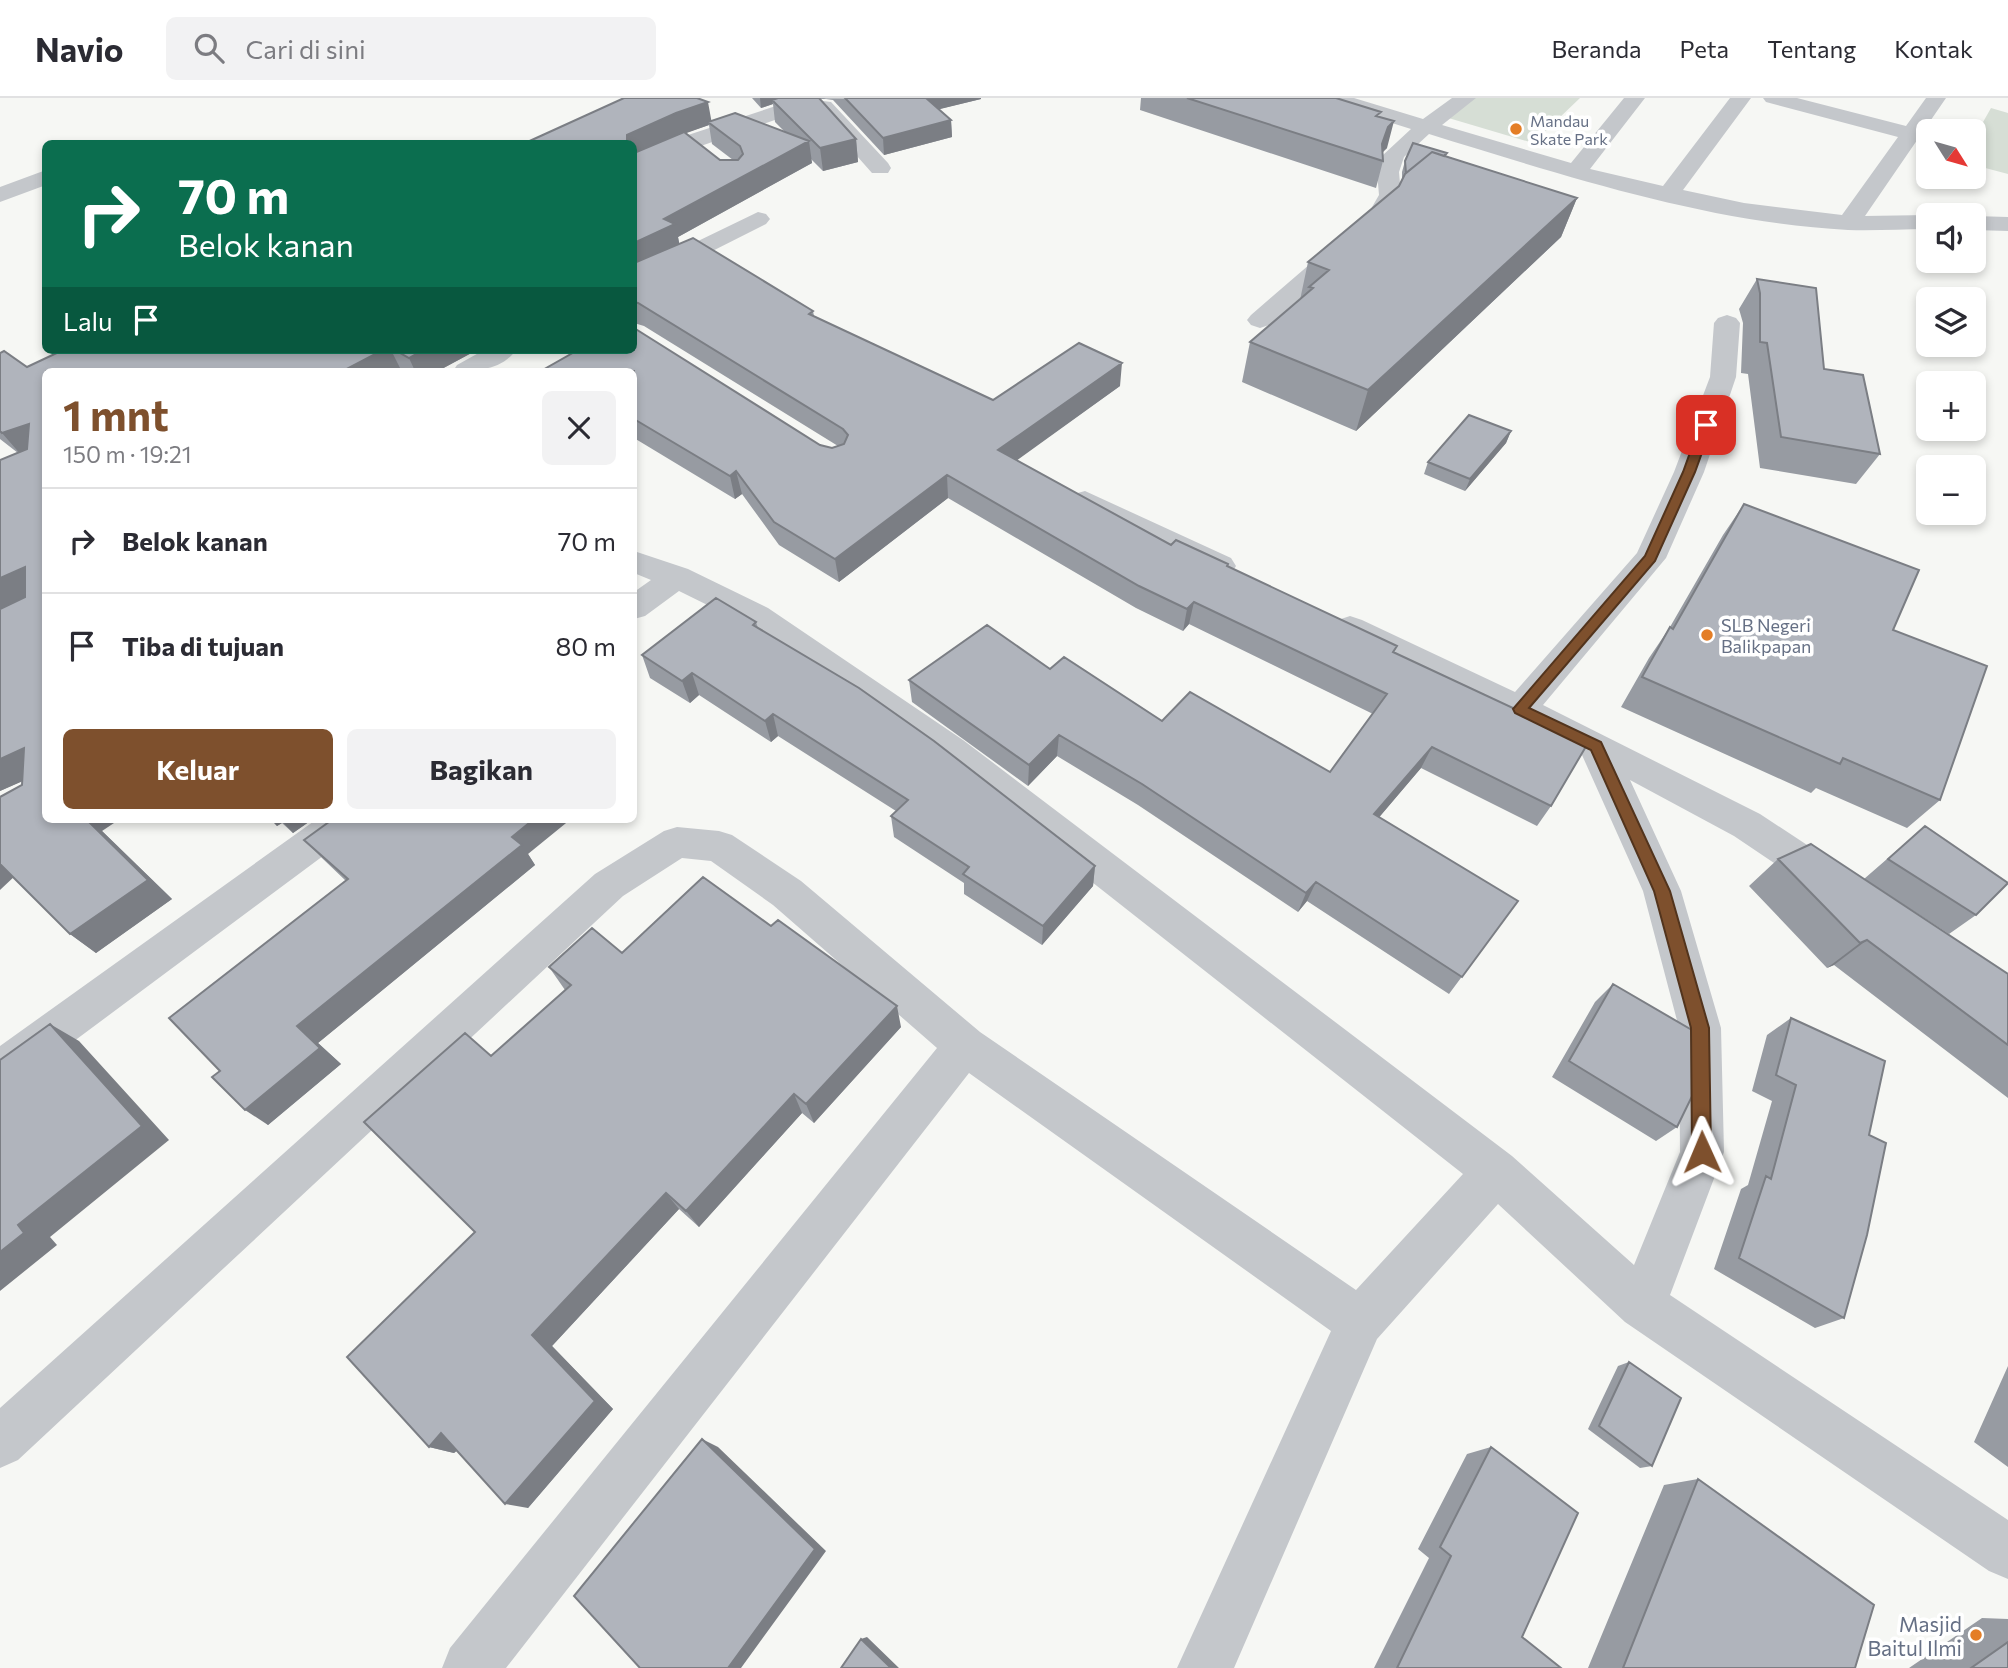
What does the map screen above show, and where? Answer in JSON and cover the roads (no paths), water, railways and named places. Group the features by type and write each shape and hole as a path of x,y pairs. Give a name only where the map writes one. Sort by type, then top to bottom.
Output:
{"street":[{"path":"1260,320 1378,218 1390,195 1388,172 1394,155 1426,126 1466,98"},
{"path":"1576,172 1635,98"},
{"path":"1669,194 1741,98"},
{"path":"1773,98 1916,125"},
{"path":"1844,98 1916,125"},
{"path":"1923,119 1936,98"},
{"path":"1347,100 1576,172 1669,194 1744,210 1848,223 1916,222"},
{"path":"637,167 690,142 804,103 816,103 824,106 880,168"},
{"path":"1848,223 1916,130"},
{"path":"690,142 713,158"},
{"path":"0,195 42,179"},
{"path":"637,280 758,219"},
{"path":"1986,223 2008,224"},
{"path":"700,249 723,263"},
{"path":"1520,709 1650,558 1689,472 1723,377 1727,323"},
{"path":"471,368 496,354"},
{"path":"1056,488 1244,578"},
{"path":"637,563 677,577 757,616 950,750 1496,1172 1642,1305 2008,1552"},
{"path":"637,606 677,577"},
{"path":"1319,613 1596,746 1747,825 1860,901"},
{"path":"1596,746 1662,891 1700,1028 1702,1152 1642,1305"},
{"path":"0,1072 340,823"},
{"path":"0,1442 609,885 677,842 719,846 786,892 965,1046 1360,1322"},
{"path":"470,1668 965,1046"},
{"path":"1205,1668 1360,1322 1496,1172"}],"place":[{"name":"Mandau Skate Park","path":"1516,129"},
{"name":"SLB Negeri Balikpapan","path":"1707,635"},
{"name":"Masjid Baitul Ilmi","path":"1976,1635"}]}
